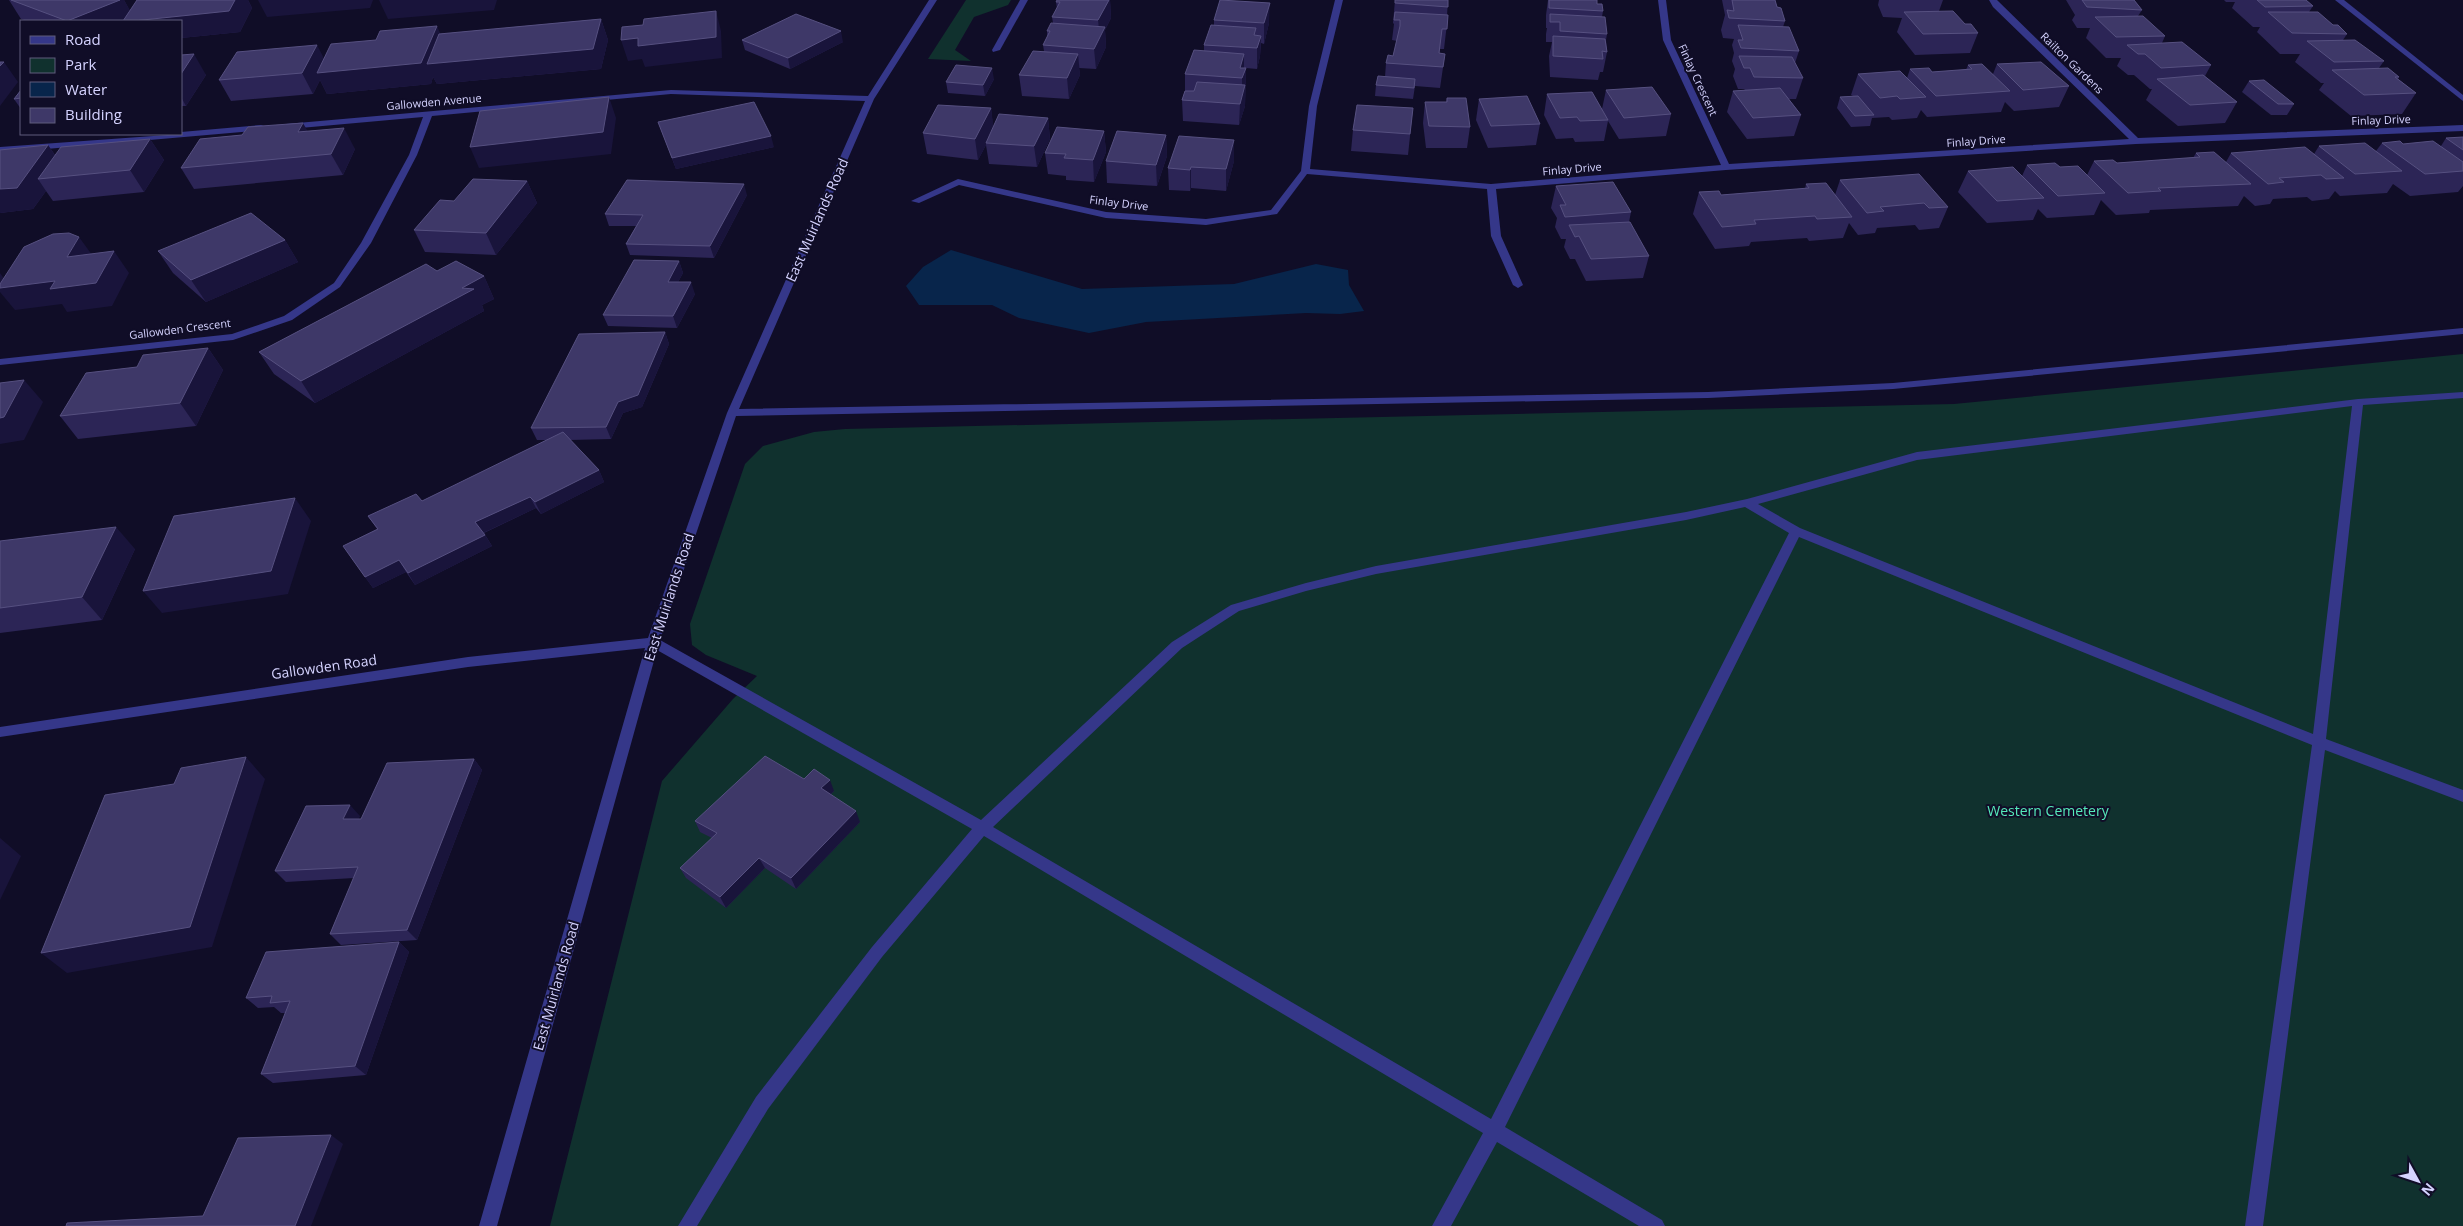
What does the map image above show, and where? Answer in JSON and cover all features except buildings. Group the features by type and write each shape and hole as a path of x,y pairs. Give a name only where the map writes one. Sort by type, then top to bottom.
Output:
{"street":[{"name":"East Muirlands Road","path":"488,1226 653,642 732,413 870,99 933,0"},
{"path":"996,50 1024,0"},
{"path":"1305,171 1313,106 1339,0"},
{"name":"Finlay Crescent","path":"1662,0 1667,40 1726,167"},
{"name":"Railton Gardens","path":"1993,0 2136,141"},
{"path":"2339,0 2463,99"},
{"name":"Gallowden Avenue","path":"281,126 671,92 870,99"},
{"name":"Gallowden Crescent","path":"0,362 233,337 288,318 337,285 366,243 414,156 428,114"},
{"path":"182,135 272,127"},
{"name":"Finlay Drive","path":"916,201 958,182 1106,215 1206,222 1274,212 1305,171 1492,187 1726,167 2136,141 2463,128"},
{"path":"0,150 177,135"},
{"path":"1492,187 1496,236 1518,285"},
{"path":"732,413 1708,395 1883,386 2463,330"},
{"path":"687,1226 762,1103 877,952 982,828 1177,645 1235,608 1306,587 1376,570 1686,516 1747,503 1917,456 2358,402 2463,395"},
{"path":"2254,1226 2319,742 2358,402"},
{"path":"1747,503 1796,532 2319,742 2463,796"},
{"path":"1441,1226 1494,1131 1796,532"},
{"path":"653,642 982,828 1656,1226"},
{"name":"Gallowden Road","path":"0,732 468,662 653,642"}],"green space":[{"path":"966,0 1011,0 1008,5 974,17 955,50 971,61 928,59"},
{"name":"Western Cemetery","path":"2463,354 2463,1226 550,1226 662,781 733,699 757,676 706,655 692,645 690,624 745,464 763,446 814,432 845,429 1954,404"}],"water":[{"path":"951,250 1082,289 1234,284 1316,264 1348,270 1349,285 1364,311 1340,314 1306,313 1146,322 1089,333 1019,318 992,305 919,305 906,286 923,267"}]}
